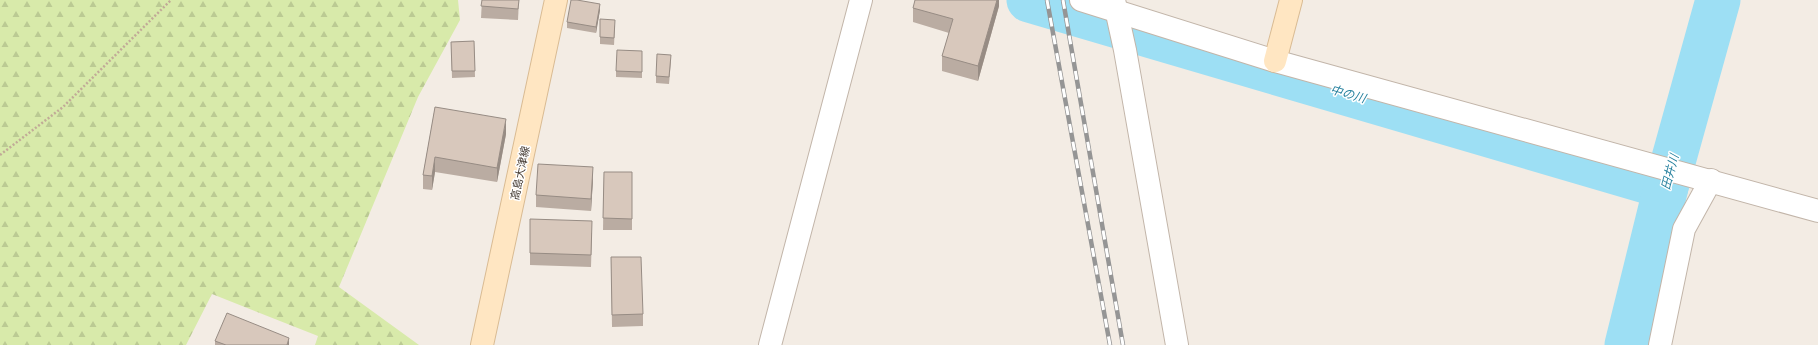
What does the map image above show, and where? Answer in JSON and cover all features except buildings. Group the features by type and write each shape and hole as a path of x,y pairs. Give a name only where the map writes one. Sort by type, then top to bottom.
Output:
{"main road":[{"name":"高島大津線","path":"482,345 556,0"},
{"path":"1275,61 1291,0"}],"street":[{"path":"770,345 861,0"},
{"path":"1081,0 1115,6 1275,61 1818,211"},
{"path":"1115,6 1125,50 1177,345"},
{"path":"1660,345 1684,228 1710,180"}],"path":[{"path":"0,155 62,107 171,0"}],"green space":[{"path":"0,0 458,0 460,20 418,97 339,287 419,345 315,345 318,336 212,294 186,345 0,345"}],"waterway":[{"name":"中の川","path":"1029,0 1666,187"},
{"name":"田井川","path":"1627,345 1666,187 1718,0"}],"railway":[{"path":"1047,0 1110,345"},
{"path":"1063,0 1123,345"}]}
